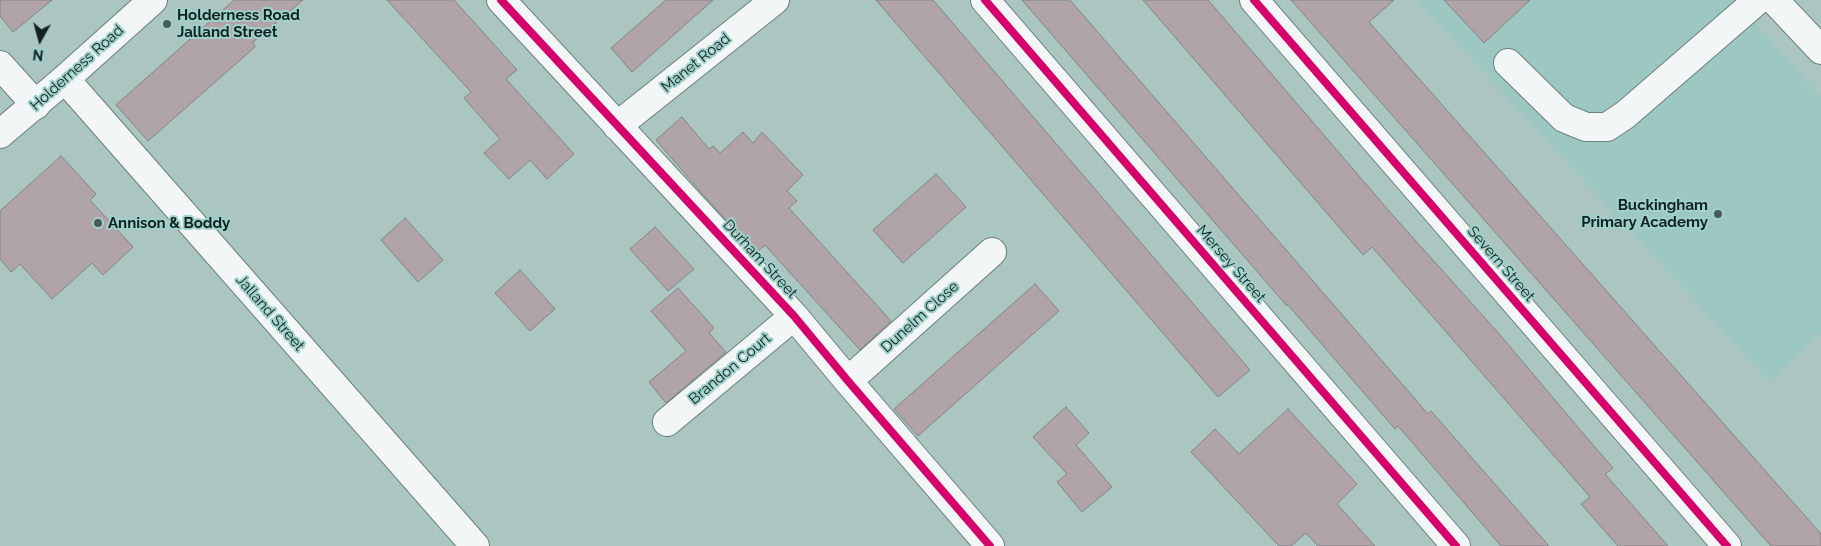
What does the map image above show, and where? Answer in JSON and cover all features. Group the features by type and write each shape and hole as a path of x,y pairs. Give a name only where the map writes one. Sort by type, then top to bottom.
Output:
{"main road":[{"name":"Holderness Road","path":"0,134 65,80 153,0"},
{"name":"Durham Street","path":"501,0 794,316 990,546"},
{"name":"Manet Road","path":"618,126 775,0"},
{"name":"Mersey Street","path":"986,0 1456,546"},
{"name":"Severn Street","path":"1254,0 1727,546"},
{"path":"1508,63 1564,118 1586,127 1607,127 1625,115 1758,0"},
{"path":"1774,0 1821,50"},
{"path":"0,65 36,105"},
{"name":"Jalland Street","path":"65,80 475,546"},
{"name":"Dunelm Close","path":"848,381 992,252"},
{"name":"Brandon Court","path":"666,422 794,316"}],"shaded area":[{"name":"Buckingham Primary Academy","path":"1417,0 1735,0 1821,97 1821,332 1769,381"}],"building":[{"path":"0,0 52,0 13,32 0,16"},
{"path":"234,0 303,0 253,42 255,47 148,141 116,105"},
{"path":"387,0 454,0 517,70 506,79 574,154 547,179 530,160 509,179 484,153 500,139 464,98 471,92"},
{"path":"666,0 713,0 632,72 611,48"},
{"path":"876,0 933,0 1250,370 1218,397"},
{"path":"1022,0 1070,0 1428,414 1431,411 1549,546 1501,546 1398,426 1395,429 1287,306"},
{"path":"1143,0 1208,0 1389,211 1501,336 1613,468 1605,474 1668,546 1618,546 1581,504 1590,497 1372,247 1363,255"},
{"path":"1291,0 1394,0 1369,22 1821,534 1821,546 1771,546"},
{"path":"1444,0 1530,0 1484,43"},
{"path":"682,117 709,149 713,146 720,153 743,132 753,143 762,132 803,175 787,191 797,201 789,208 891,321 860,350 765,245 756,253 656,140"},
{"path":"61,156 96,194 90,200 133,247 103,275 92,263 52,299 20,264 11,272 0,259 0,211"},
{"path":"936,174 966,207 903,263 873,230"},
{"path":"405,218 443,260 418,282 381,240"},
{"path":"655,227 694,269 668,291 630,249"},
{"path":"520,270 555,309 530,331 495,293"},
{"path":"1035,284 1059,311 918,436 894,409"},
{"path":"678,288 714,328 709,333 726,352 666,403 649,382 686,351 651,311"},
{"path":"1066,407 1089,433 1076,445 1112,487 1082,512 1057,482 1067,474 1033,437"},
{"path":"1288,409 1357,484 1337,504 1375,546 1318,546 1306,533 1291,546 1279,546 1191,452 1215,429 1239,454"}],"cycle path":[{"path":"501,0 794,316 990,546"},
{"path":"985,0 1456,546"},
{"path":"1254,0 1727,546"}],"place":[{"name":"Holderness Road Jalland Street","path":"167,24"},
{"name":"Buckingham Primary Academy","path":"1718,214"},
{"name":"Annison & Boddy","path":"98,223"}]}
